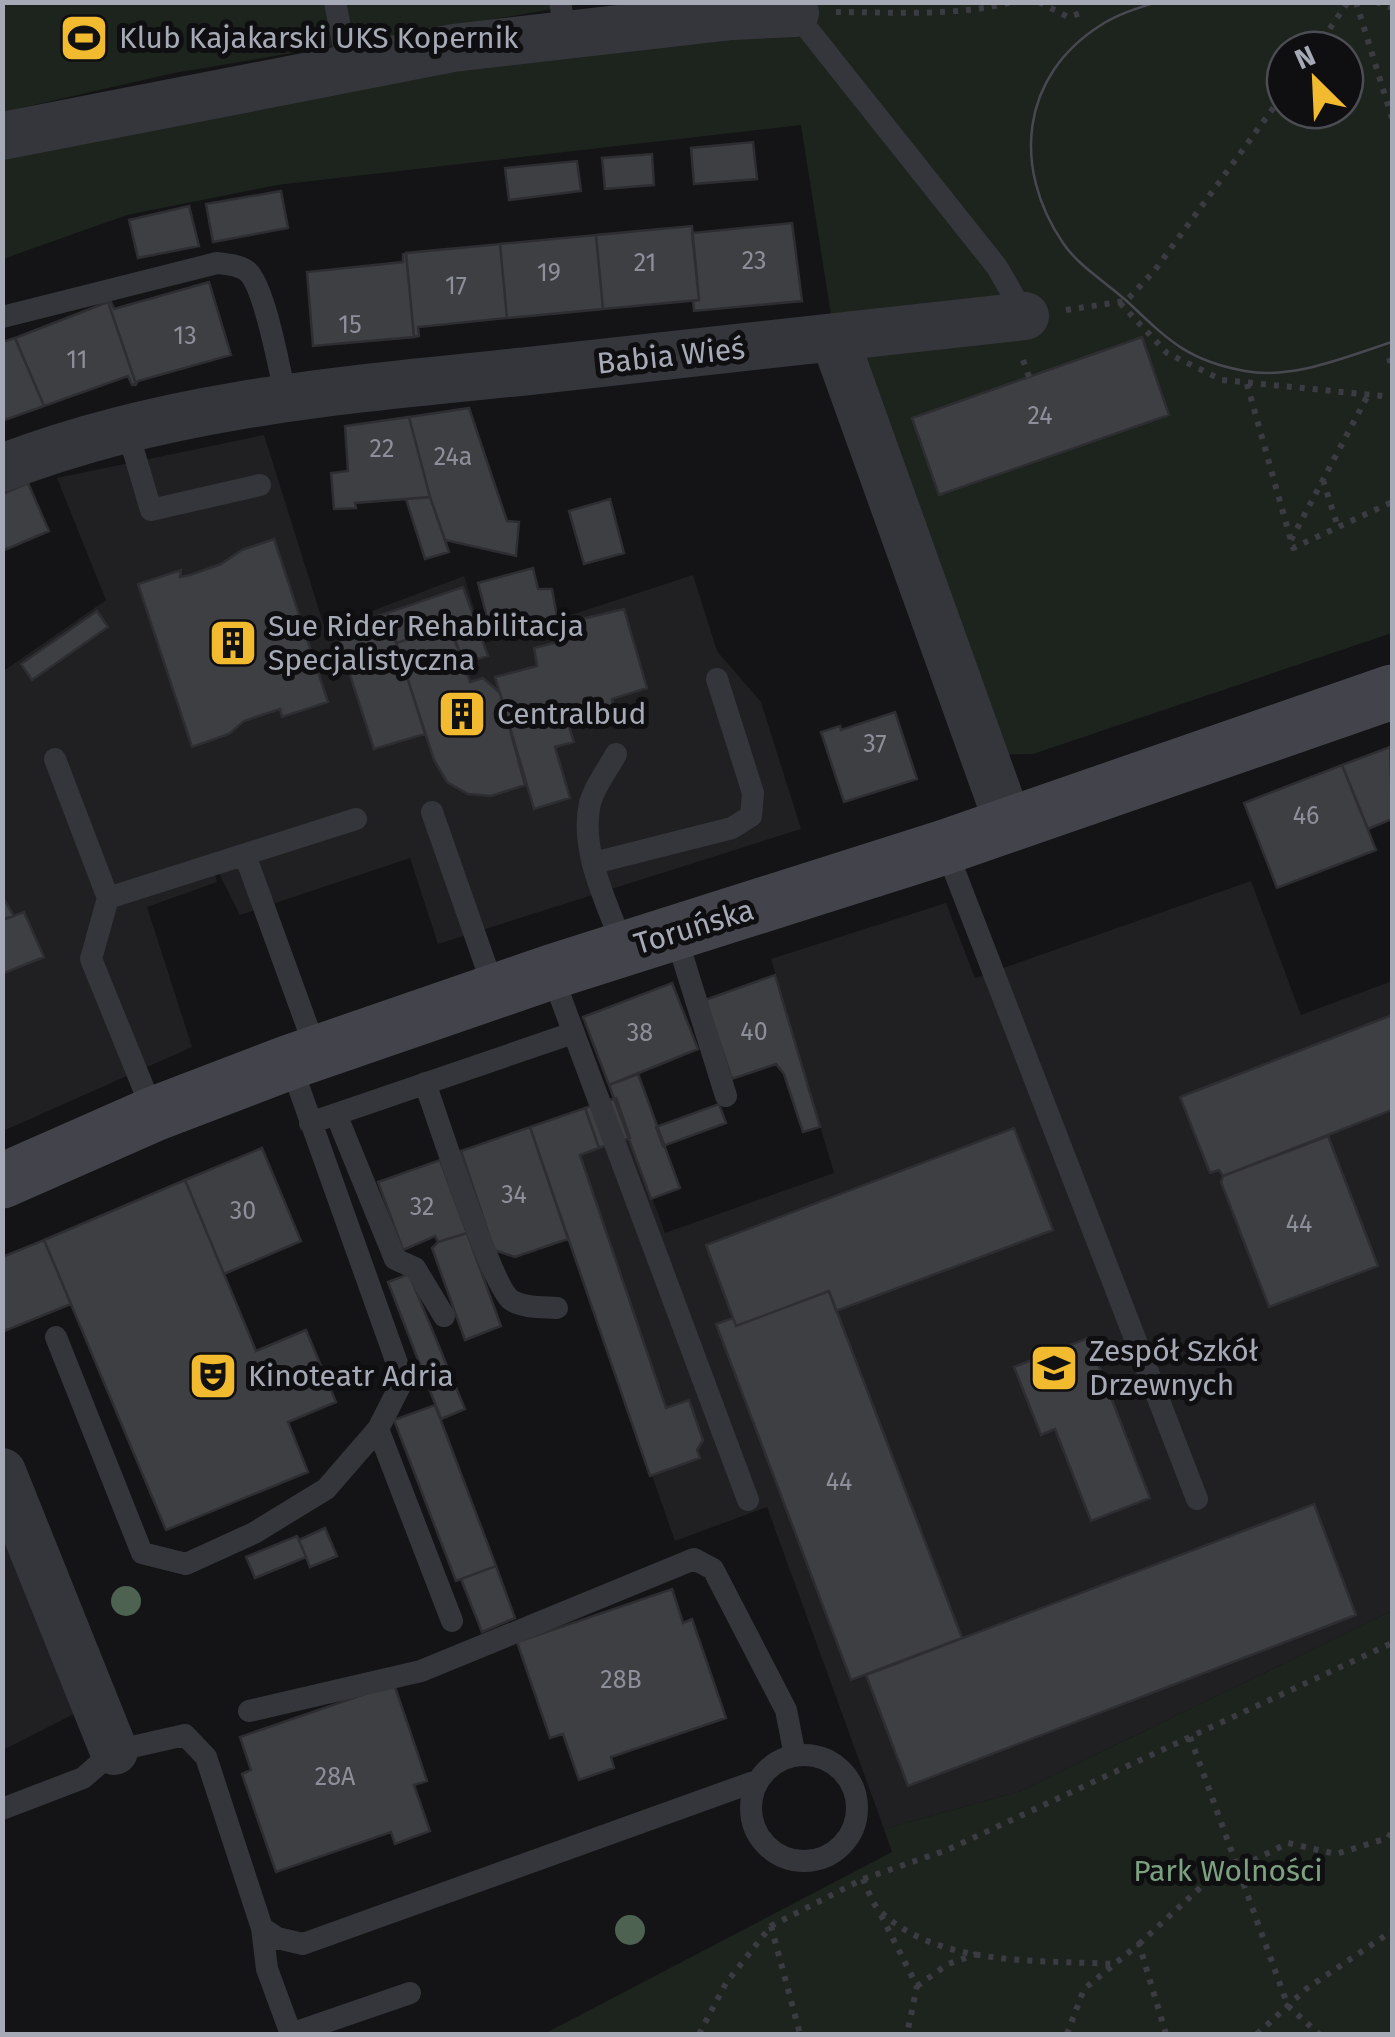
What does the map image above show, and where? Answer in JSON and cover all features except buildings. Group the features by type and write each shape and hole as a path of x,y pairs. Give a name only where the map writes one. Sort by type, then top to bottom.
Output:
{"street":[{"path":"2,136 454,48 563,20 732,16 798,8"},
{"name":"Babia Wieś","path":"2,468 127,429 286,398 1024,316"},
{"path":"835,340 1008,825"},
{"name":"Toruńska","path":"2,1181 154,1114 304,1058 551,972 1008,825 1392,692"},
{"path":"2,1472 114,1751"}],"lane":[{"path":"335,2 348,68"},
{"path":"798,8 998,267 1024,316"},
{"path":"2,317 217,263 231,264 245,269 254,279 286,398"},
{"path":"127,429 151,510 260,485"},
{"path":"594,863 732,828 751,816 753,793 716,680"},
{"path":"616,754 591,800 588,829 594,863 624,949"},
{"path":"55,759 108,898 91,960 154,1114"},
{"path":"432,812 495,992"},
{"path":"108,898 356,818"},
{"path":"945,846 1197,1498"},
{"path":"56,1338 142,1553 186,1564 254,1533 326,1489 378,1429 402,1380 310,1123 304,1058 245,855"},
{"path":"676,933 726,1096"},
{"path":"551,972 748,1500"},
{"path":"310,1123 573,1033"},
{"path":"426,1083 492,1268 508,1298 520,1304 557,1308"},
{"path":"336,1114 394,1259 414,1268 444,1316"},
{"path":"378,1429 452,1621"},
{"path":"249,1711 420,1670 694,1560 713,1568 786,1710 794,1756"},
{"path":"2,1809 83,1778 114,1751 186,1736 206,1757 262,1928 267,1969 291,2034 410,1993"},
{"path":"262,1928 277,1938 302,1944 759,1780 780,1761 794,1756 830,1762 854,1788 858,1806 847,1840 818,1860 800,1861 767,1846 756,1832 752,1815 752,1797 759,1780"}],"path":[{"path":"798,8 912,12 995,7 1011,2"},
{"path":"1040,2 1068,17 1081,13"},
{"path":"1329,30 1348,2"},
{"path":"1356,2 1392,118"},
{"path":"1376,2 1392,8"},
{"path":"1024,316 1126,301 1156,270 1265,120"},
{"path":"1119,302 1167,353 1222,380 1392,396"},
{"path":"1389,358 1392,368"},
{"path":"1247,384 1293,548 1392,502"},
{"path":"1290,540 1368,395"},
{"path":"1322,480 1338,527"},
{"path":"699,2034 726,1982 771,1926 863,1880 947,1850 1392,1643"},
{"path":"1190,1736 1288,2006 1319,2034"},
{"path":"1067,2034 1084,1989 1202,1886 1288,1843 1336,1854 1388,1838 1392,1831"},
{"path":"863,1880 917,1986 907,2034"},
{"path":"879,1912 921,1939 977,1954 1115,1964"},
{"path":"771,1926 800,2034"},
{"path":"1258,2034 1306,1989 1392,1931"},
{"path":"1140,1944 1166,2034"},
{"path":"917,1986 948,1964 977,1954"}],"shaded area":[{"path":"264,435 325,629 464,576 485,643 693,575 717,651 761,702 801,829 438,944 410,858 240,915 210,855 217,882 147,907 192,1047 3,1131 2,672 106,600 57,478"},
{"name":"Zespół Szkół Drzewnych","path":"1251,881 1301,1015 1392,981 1392,1611 1021,1791 884,1829 767,1507 675,1541 530,1127 616,1098 665,1233 834,1173 771,959 946,903 975,978"},
{"path":"2,1526 74,1714 3,1750 2,1750"}],"green space":[{"path":"2,3 589,3 174,73 3,112"},
{"path":"776,3 1392,3 1392,633 1033,754 985,755 835,340 801,125 277,185 127,215 3,259 3,143"},
{"name":"Park Wolności","path":"1392,1611 1392,2034 544,2034 892,1852 884,1829 1021,1791"}],"tram line":[{"path":"1157,2 1108,21 1074,46 1054,70 1040,97 1032,125 1031,155 1036,184 1063,243 1086,268 1169,339 1209,362 1245,371 1282,372 1339,360 1392,342"}],"place":[{"name":"Klub Kajakarski UKS Kopernik","path":"84,38"},
{"name":"Sue Rider Rehabilitacja Specjalistyczna","path":"233,643"},
{"name":"Centralbud","path":"462,714"},
{"name":"Zespół Szkół Drzewnych","path":"1054,1368"},
{"name":"Kinoteatr Adria","path":"213,1376"}]}
